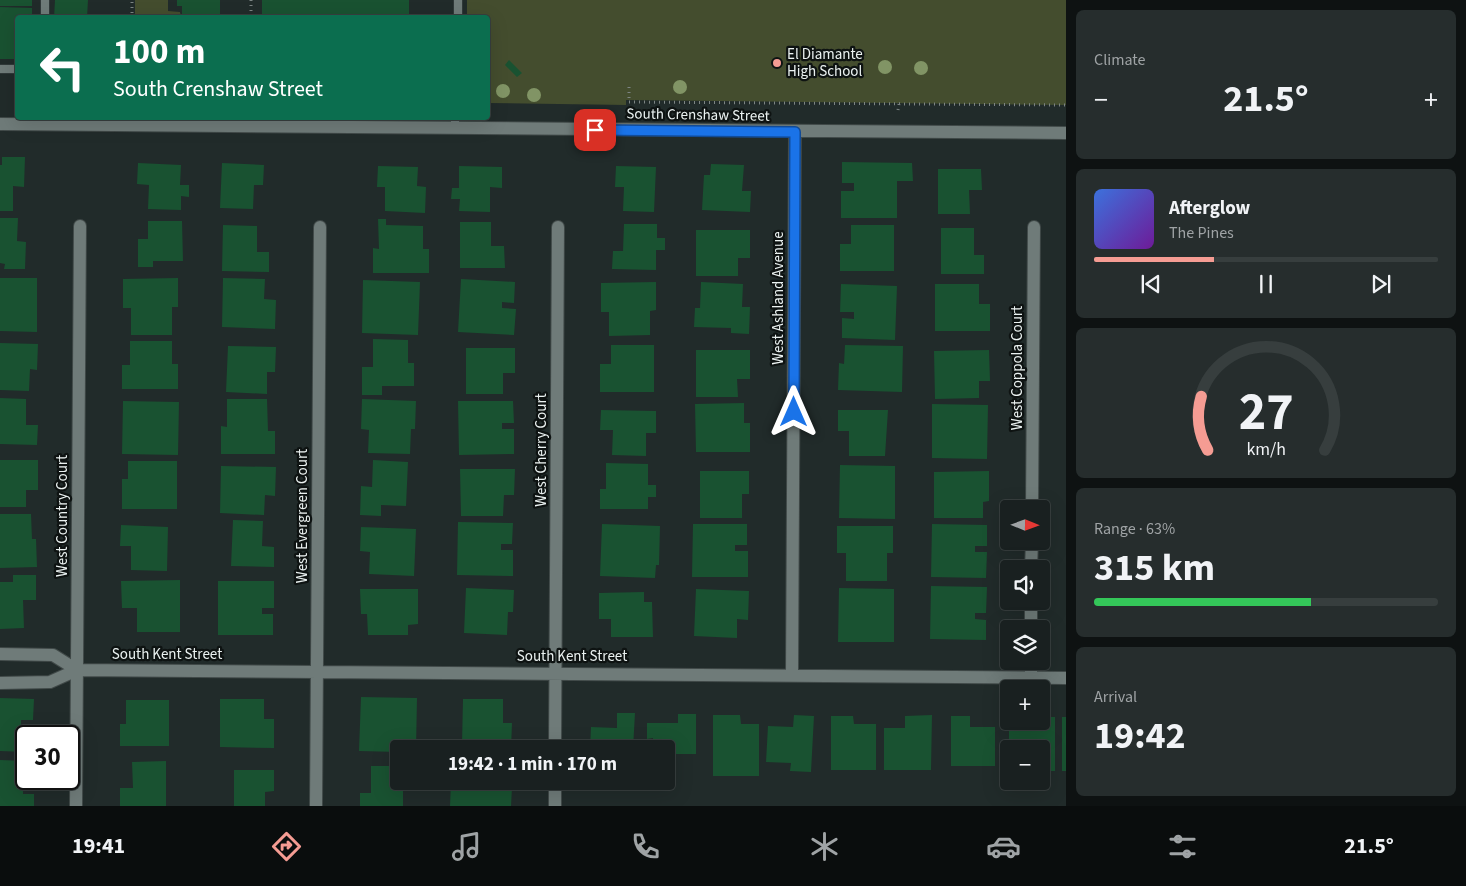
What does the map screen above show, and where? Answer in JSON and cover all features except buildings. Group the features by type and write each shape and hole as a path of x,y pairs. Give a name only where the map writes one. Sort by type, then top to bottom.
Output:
{"street":[{"name":"South Crenshaw Street","path":"0,124 43,121 455,123 795,132 1066,133"},
{"name":"West Ashland Avenue","path":"792,674 795,132"},
{"name":"West Country Court","path":"76,806 80,226"},
{"name":"West Evergreen Court","path":"316,806 320,227"},
{"name":"West Cherry Court","path":"556,740 558,227"},
{"name":"West Coppola Court","path":"1032,500 1034,227"},
{"path":"0,654 52,654 77,670"},
{"name":"South Kent Street","path":"0,682 50,682 77,670 556,672 1066,678"},
{"path":"1031,670 1031,678"},
{"path":"555,790 555,806"}],"lane":[{"path":"45,0 45,15"},
{"path":"458,0 458,15"},
{"path":"0,68 15,69"}],"path":[{"path":"132,0 132,15"},
{"path":"251,0 251,15"},
{"path":"629,87 629,102 1066,105"},
{"path":"898,110 899,104"}],"green space":[{"path":"135,0 168,0 168,11 180,12 181,15 135,15"},
{"name":"El Diamante High School","path":"467,0 1066,0 1066,105 626,100 626,105 490,103 490,15 467,15"}],"place":[{"name":"El Diamante High School","path":"777,63"}],"route":[{"path":"595,130 795,132 794,412"}]}
